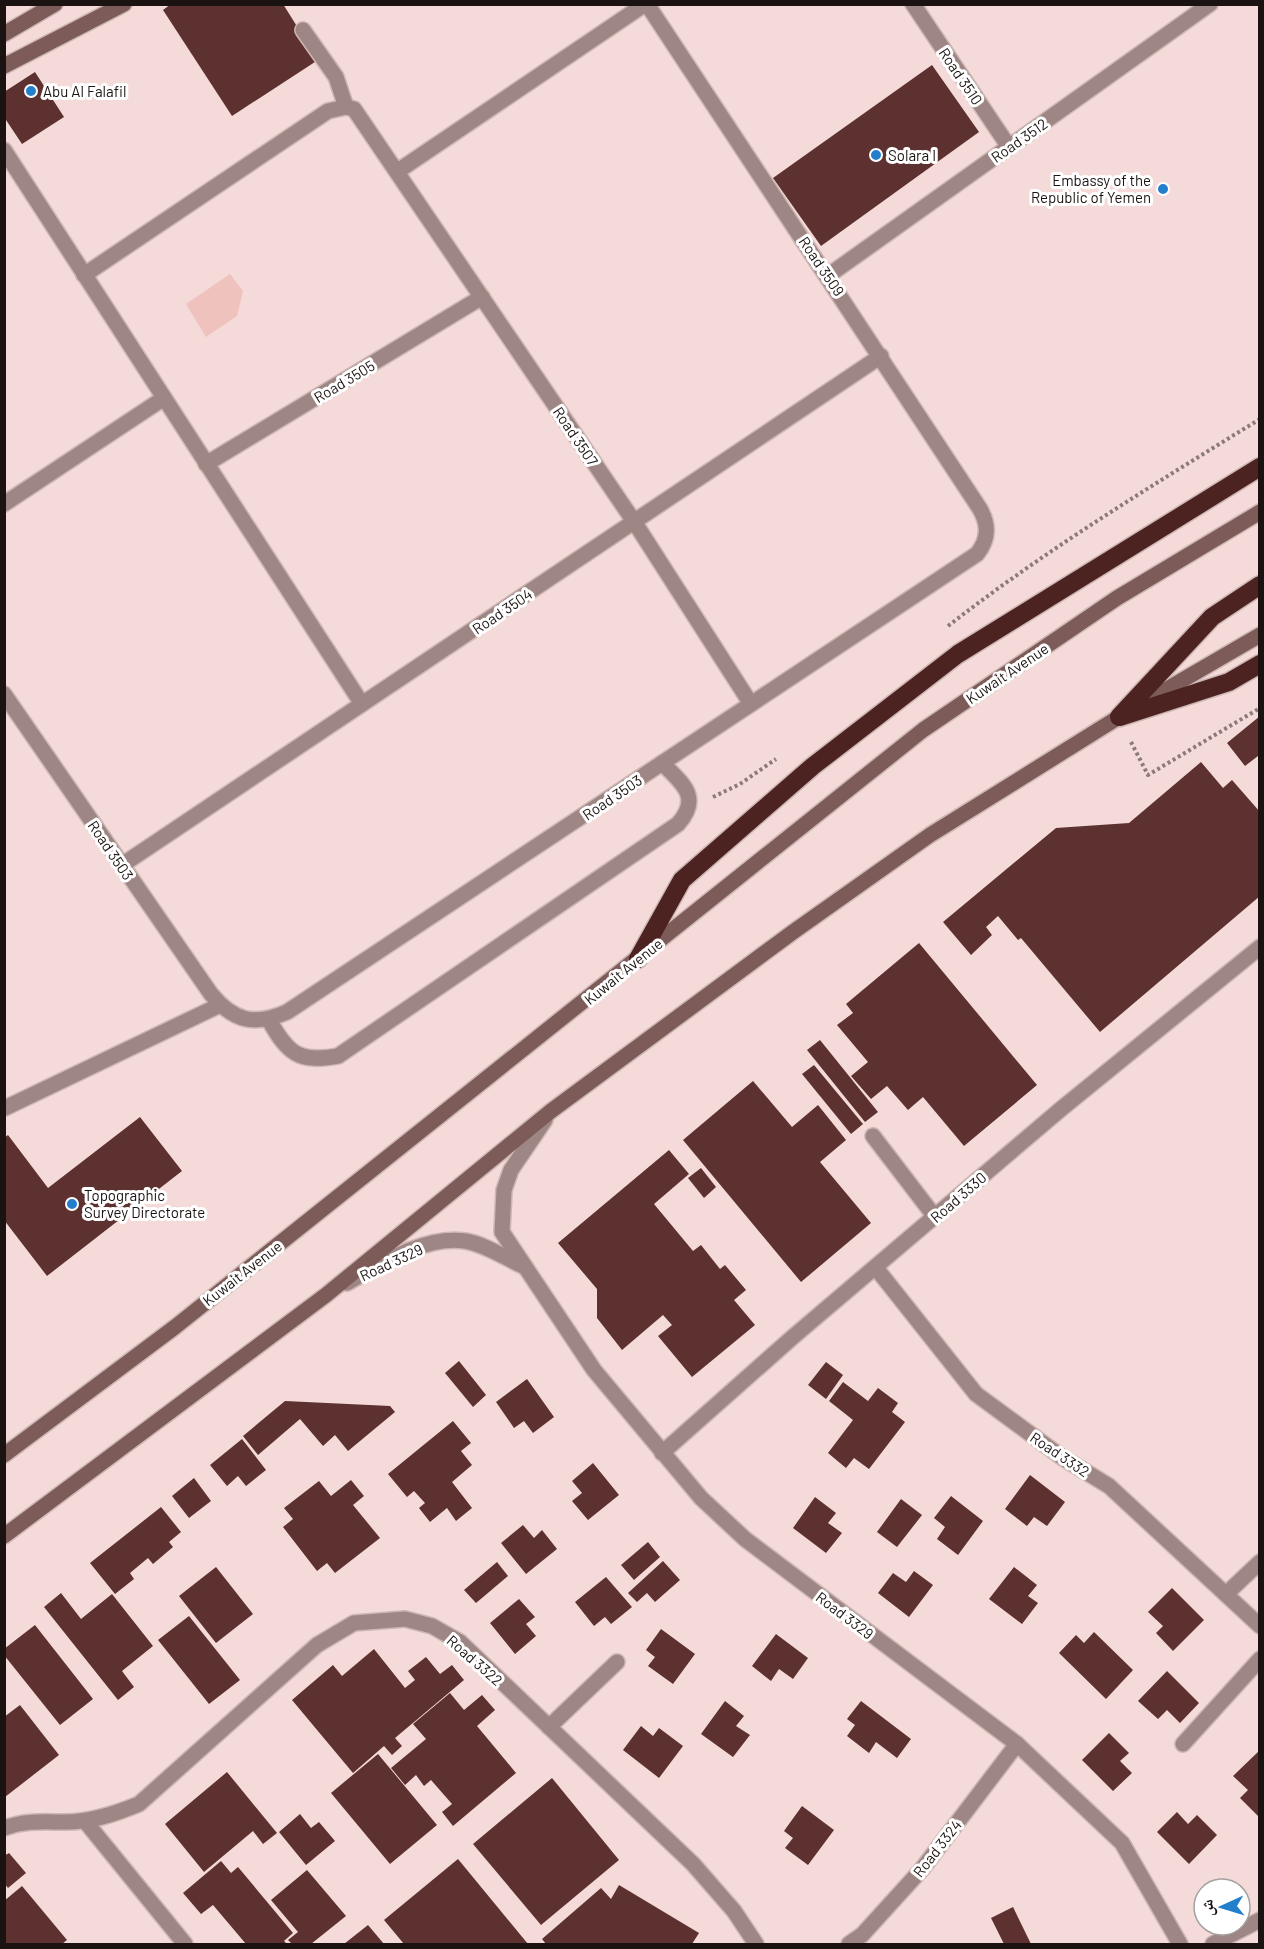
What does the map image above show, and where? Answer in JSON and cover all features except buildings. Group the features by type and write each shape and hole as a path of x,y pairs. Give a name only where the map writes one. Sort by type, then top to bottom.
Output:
{"highway":[{"path":"638,959 682,880 813,766 958,654 1260,467"},
{"path":"1118,718 1212,617 1260,585"},
{"path":"1118,718 1229,682 1260,664"}],"main road":[{"path":"4,33 54,4"},
{"path":"4,66 124,4"},
{"name":"Kuwait Avenue","path":"4,1455 175,1327 923,730 1117,598 1260,512"},
{"path":"4,1536 326,1294 551,1111 930,835 1118,718 1260,635"}],"street":[{"path":"398,171 646,4"},
{"name":"Road 3509","path":"646,4 828,275 980,509 986,519 987,533"},
{"name":"Road 3510","path":"913,4 1009,147"},
{"name":"Road 3512","path":"828,275 1210,4"},
{"name":"Road 3507","path":"303,30 336,77 346,107 354,110 361,117 398,171 635,523 751,704"},
{"path":"84,275 328,111 346,107"},
{"path":"4,150 362,704"},
{"name":"Road 3505","path":"206,464 483,297"},
{"name":"Road 3504","path":"122,865 881,356"},
{"path":"4,504 164,398"},
{"name":"Road 3503","path":"4,694 220,1005 244,1018 269,1020 297,1006 977,554 987,533"},
{"path":"269,1020 282,1044 295,1054 307,1059 338,1056 678,824 689,807 689,796 686,786 662,763"},
{"name":"Road 3330","path":"662,1453 935,1217 1123,1058 1260,947"},
{"path":"5,1108 220,1005"},
{"name":"Road 3329","path":"551,1111 522,1150 504,1190 502,1233 594,1370 701,1498 745,1539 1017,1744 1122,1843 1180,1944"},
{"path":"873,1136 935,1217"},
{"name":"Road 3329","path":"326,1294 402,1255 424,1246 446,1241 466,1241 525,1267"},
{"name":"Road 3332","path":"876,1268 976,1394 1063,1458 1109,1486 1260,1626"},
{"path":"1226,1594 1260,1562"},
{"name":"Road 3322","path":"4,1828 32,1820 85,1821 103,1818 139,1804 317,1645 354,1623 405,1619 432,1626 460,1642 693,1864 734,1911 756,1944"},
{"path":"1183,1744 1260,1659"},
{"path":"549,1727 617,1662"},
{"name":"Road 3324","path":"849,1944 862,1935 922,1869 1017,1744"},
{"path":"85,1821 185,1944"},
{"path":"1214,1944 1260,1920"}],"path":[{"path":"1118,718 1148,775 1260,708"}],"shaded area":[{"path":"230,274 243,291 237,316 206,337 186,304"}],"place":[{"name":"Abu Al Falafil","path":"31,91"},
{"name":"Solara I","path":"876,155"},
{"name":"Embassy of the Republic of Yemen","path":"1163,189"},
{"name":"Topographic Survey Directorate","path":"72,1204"}]}
